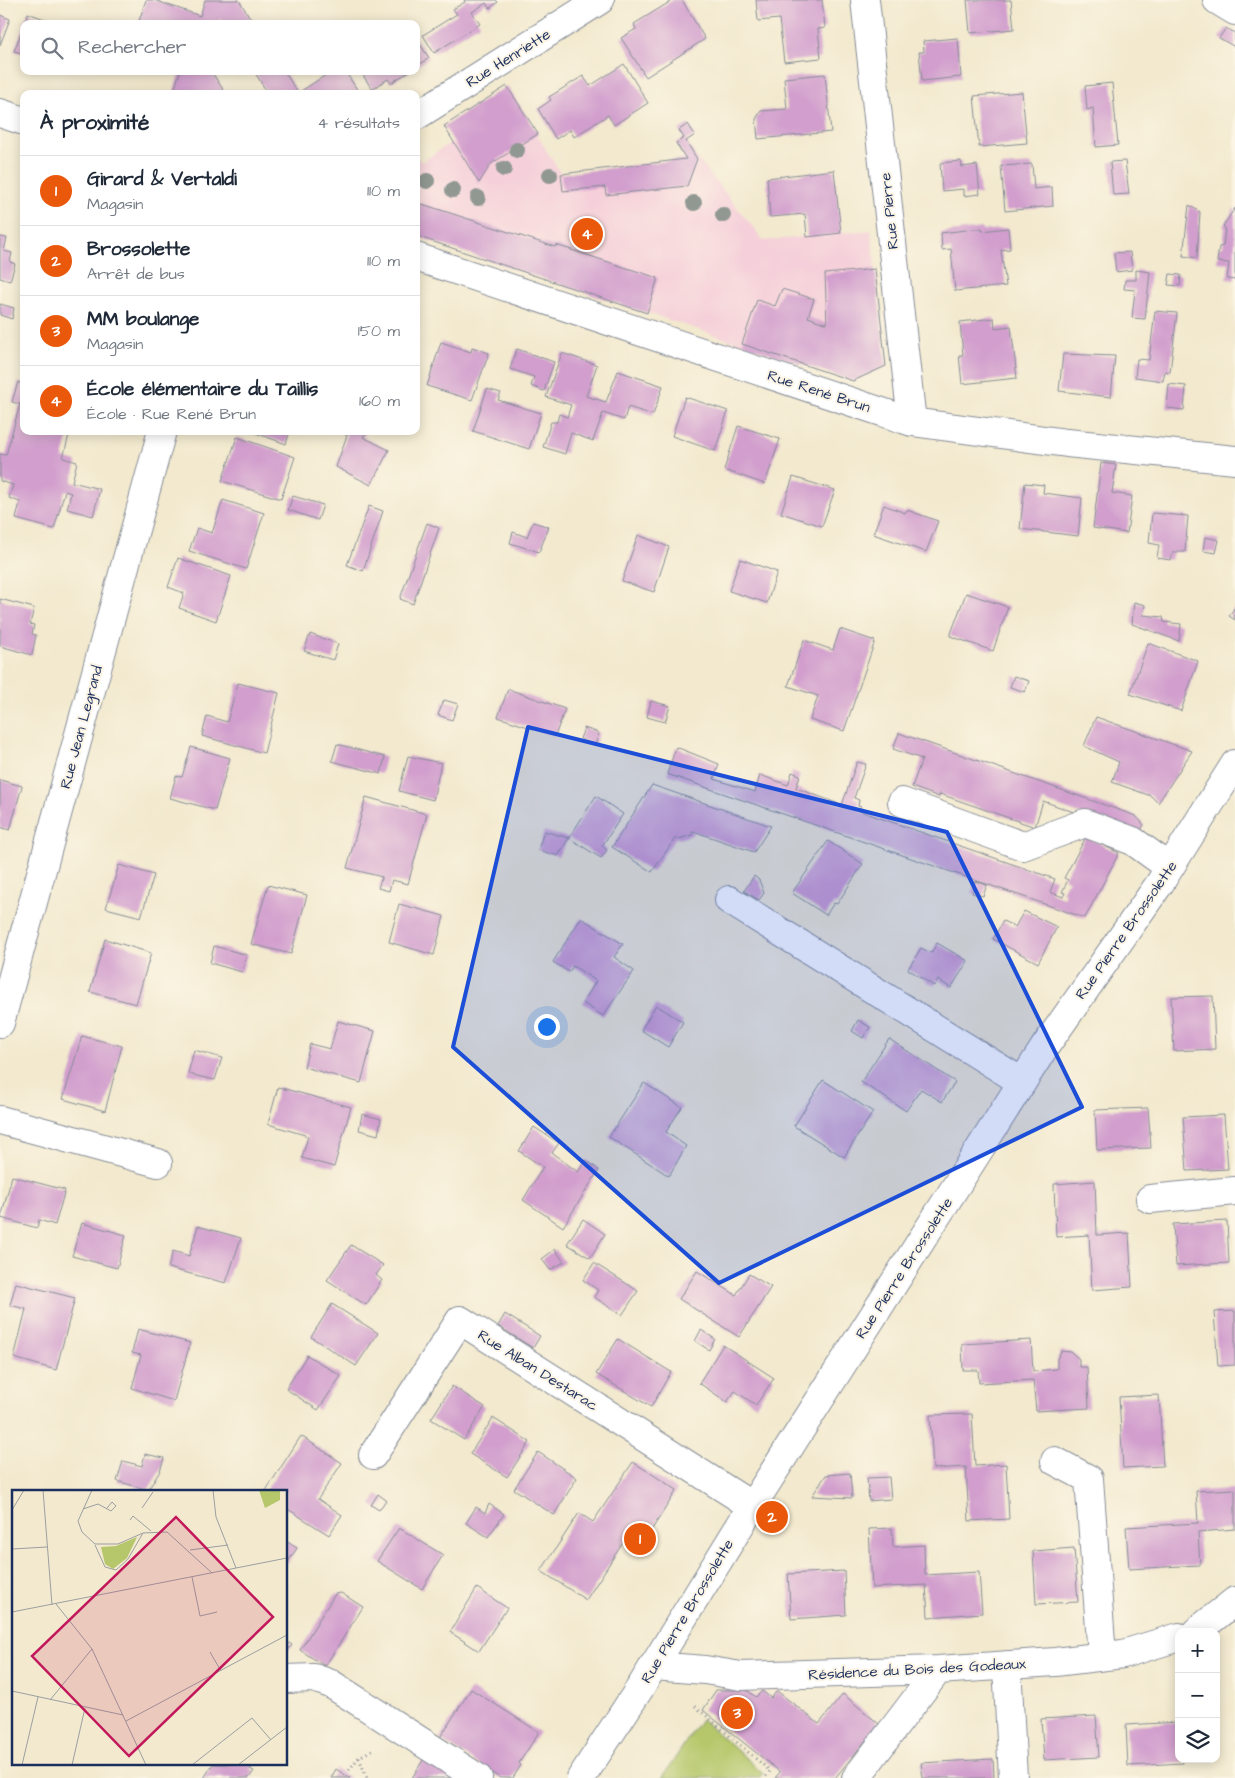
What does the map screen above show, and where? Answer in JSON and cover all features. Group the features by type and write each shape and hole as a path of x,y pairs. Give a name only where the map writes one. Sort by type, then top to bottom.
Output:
{"street":[{"name":"Rue Henriette","path":"420,113 571,7 600,0"},
{"name":"Rue Pierre","path":"865,0 912,422"},
{"path":"1217,0 1235,11"},
{"path":"0,113 20,120"},
{"name":"Rue René Brun","path":"420,258 912,422 1067,443 1235,460"},
{"name":"Rue Jean Legrand","path":"0,1023 161,435"},
{"name":"Rue Pierre Brossolette","path":"581,1778 640,1688 752,1506 1022,1082 1170,868 1235,764"},
{"path":"902,802 1023,846 1085,823 1133,841 1170,868"},
{"path":"729,900 1022,1082"},
{"path":"0,1120 158,1163"},
{"path":"1150,1199 1235,1191"},
{"name":"Rue Alban Destarac","path":"373,1455 460,1320 752,1506"},
{"path":"1055,1461 1089,1479 1102,1656"},
{"path":"1201,1628 1235,1601"},
{"name":"Résidence du Bois des Godeaux","path":"653,1666 705,1670 741,1676 938,1670 1123,1654 1175,1639"},
{"path":"1007,1665 1013,1778"},
{"path":"856,1778 938,1670"},
{"path":"288,1679 314,1678 331,1684 478,1778"}],"path":[{"path":"695,1706 770,1771 765,1778"},
{"path":"359,1757 367,1778"}],"highlighted area":[{"path":"528,727 947,832 1082,1107 719,1283 453,1047"}],"shaded area":[{"path":"507,86 561,174 697,158 764,241 871,230 886,366 853,381 420,237 420,160 422,162 453,141 444,126"}],"green space":[{"path":"701,1719 763,1773 759,1778 662,1778"}],"building":[{"path":"146,0 154,0 200,16 205,0 239,0 252,20 220,19 139,20"},
{"path":"464,0 496,0 498,2 490,8 486,3 472,12 480,24 434,53 423,35 457,14 453,9 465,2"},
{"path":"673,0 682,0 705,39 646,77 621,38 636,29 634,24"},
{"path":"756,0 822,0 825,28 818,29 821,58 784,62 779,19 758,21"},
{"path":"967,0 1011,0 1014,29 970,33"},
{"path":"28,13 47,20 25,20"},
{"path":"0,15 10,19 0,45"},
{"path":"1226,28 1235,33 1235,47 1219,38"},
{"path":"20,35 20,53 14,51"},
{"path":"958,38 961,77 922,81 919,52 924,52 923,41"},
{"path":"420,44 429,58 420,64"},
{"path":"624,64 648,103 614,125 608,115 574,137 570,130 556,139 538,109 551,100 549,97 583,76 590,86"},
{"path":"825,74 831,132 758,139 756,119 761,111 787,109 784,78"},
{"path":"179,75 214,75 223,90 174,90"},
{"path":"256,75 287,75 296,90 266,90"},
{"path":"326,75 348,75 357,90 303,90"},
{"path":"363,75 404,75 391,83 388,79 372,89"},
{"path":"1112,83 1118,145 1096,147 1093,108 1087,110 1085,86"},
{"path":"507,86 538,134 491,164 479,183 444,126"},
{"path":"1022,92 1027,143 979,147 974,96"},
{"path":"688,124 695,135 686,141 697,159 687,186 606,195 605,187 563,191 561,174 686,159 676,143 684,138 679,130"},
{"path":"961,161 962,167 977,165 980,194 964,196 964,189 942,191 940,163"},
{"path":"1125,161 1129,194 1113,195 1110,162"},
{"path":"1032,164 1034,189 1052,187 1053,206 1005,211 1001,166"},
{"path":"834,170 841,233 807,237 805,214 770,217 767,178"},
{"path":"420,203 658,278 647,313 420,237"},
{"path":"1189,205 1200,212 1197,258 1183,256"},
{"path":"1235,208 1235,280 1227,279 1229,263 1217,262 1219,247 1223,246 1225,228 1223,226"},
{"path":"982,228 982,231 1008,228 1010,249 1001,250 1006,286 955,291 951,249 942,250 941,233"},
{"path":"0,237 7,238 4,251 12,253 10,262 15,264 10,281 0,278"},
{"path":"1130,252 1132,270 1116,272 1114,253"},
{"path":"875,269 886,366 853,381 742,344 757,300 775,306 782,289 814,299 808,317 827,324 825,274"},
{"path":"1136,270 1150,272 1145,319 1132,318 1135,290 1124,289 1125,280 1136,280"},
{"path":"1170,274 1181,275 1180,286 1168,285"},
{"path":"0,304 14,308 12,319 0,315"},
{"path":"1155,311 1177,313 1170,372 1165,371 1163,381 1135,377 1137,359 1149,360"},
{"path":"994,318 995,328 1011,326 1017,378 962,384 959,355 963,355 960,322"},
{"path":"441,342 471,352 472,347 489,353 472,400 427,386"},
{"path":"517,349 554,362 544,391 531,386 534,377 510,369"},
{"path":"562,353 597,365 586,396 606,402 618,371 663,386 653,415 628,407 624,420 603,413 593,441 571,433 565,454 543,447 551,422 557,422 559,414 567,417 571,405 546,397"},
{"path":"1063,354 1115,356 1111,397 1059,391"},
{"path":"18,382 20,383 20,404 12,402"},
{"path":"1169,384 1186,386 1184,410 1167,408"},
{"path":"487,389 501,393 498,400 541,413 529,449 473,431"},
{"path":"685,397 728,411 715,451 672,436"},
{"path":"20,404 20,435 69,435 63,458 77,462 72,482 100,489 93,516 67,509 71,493 65,491 54,529 16,519 20,502 9,498 13,485 0,481 0,454 6,455"},
{"path":"738,426 780,439 765,484 724,470"},
{"path":"261,435 289,435 286,444"},
{"path":"347,435 364,435 363,437 389,450 371,485 336,467"},
{"path":"237,437 295,457 281,499 222,481"},
{"path":"1101,463 1116,465 1112,493 1132,496 1127,533 1093,528"},
{"path":"793,477 835,490 822,526 781,513"},
{"path":"1025,483 1044,485 1043,493 1082,498 1078,536 1020,529"},
{"path":"293,496 323,505 318,520 288,510"},
{"path":"223,500 264,513 246,569 189,551 197,528 212,533"},
{"path":"884,505 905,513 907,510 938,521 926,552 873,534"},
{"path":"369,506 383,511 363,571 347,565"},
{"path":"1152,513 1188,516 1185,552 1173,552 1171,560 1157,558 1159,545 1149,543"},
{"path":"533,522 549,527 539,552 510,543 513,532 527,537"},
{"path":"427,523 439,528 413,604 400,599"},
{"path":"638,535 669,547 654,592 622,581"},
{"path":"1205,537 1219,540 1216,553 1203,551"},
{"path":"178,558 231,576 216,621 179,608 184,593 168,587"},
{"path":"740,559 777,572 767,603 729,591"},
{"path":"966,593 1008,607 993,651 950,636"},
{"path":"0,599 34,608 30,624 34,625 32,634 36,635 32,655 0,646"},
{"path":"1134,602 1145,605 1143,615 1163,617 1164,622 1181,624 1179,641 1132,624"},
{"path":"1235,607 1235,620 1229,616"},
{"path":"840,629 875,641 844,731 810,720 818,696 788,686 804,640 833,650"},
{"path":"310,634 338,644 333,660 304,651"},
{"path":"1148,643 1198,661 1181,711 1130,694"},
{"path":"1014,676 1029,681 1025,692 1010,687"},
{"path":"238,683 279,693 264,753 202,736 207,716 227,722"},
{"path":"508,689 565,709 555,736 498,717"},
{"path":"444,700 458,704 452,720 438,715"},
{"path":"651,701 670,706 665,722 647,717"},
{"path":"1096,717 1192,751 1158,803 1151,796 1112,782 1119,762 1084,746"},
{"path":"584,728 599,733 595,745 580,739"},
{"path":"899,733 1136,816 1144,825 1138,835 1043,801 1035,827 940,794 939,797 912,787 922,759 893,749"},
{"path":"337,744 385,757 381,774 332,761"},
{"path":"191,747 230,758 215,810 170,798 176,776 182,777"},
{"path":"676,747 719,764 714,779 755,792 760,775 788,785 792,772 800,775 796,788 842,805 857,762 866,764 854,798 859,800 858,806 861,807 860,811 1055,879 1050,892 1063,897 1065,893 1062,892 1068,880 1064,878 1086,837 1119,853 1085,918 667,774"},
{"path":"408,756 441,763 433,800 399,791"},
{"path":"0,780 22,786 10,830 0,827"},
{"path":"652,785 771,826 754,852 693,831 692,835 679,839 676,837 652,872 612,847"},
{"path":"596,796 623,814 602,846 607,850 601,858 569,838"},
{"path":"366,797 427,814 408,884 392,880 389,891 378,888 382,877 347,868"},
{"path":"544,831 569,838 558,856 538,850"},
{"path":"828,841 863,864 837,904 834,903 826,915 792,893"},
{"path":"119,865 154,875 141,917 106,908"},
{"path":"754,876 759,880 764,893 759,900 744,891"},
{"path":"975,881 987,885 983,896 972,893"},
{"path":"268,885 307,895 291,954 251,944"},
{"path":"399,904 444,916 434,955 389,942"},
{"path":"1024,911 1057,927 1038,963 993,939 1003,921 1015,927"},
{"path":"581,918 623,944 614,957 634,971 603,1016 583,1003 596,981 573,966 569,972 553,962"},
{"path":"105,939 151,953 136,1004 90,992"},
{"path":"937,943 968,961 951,988 938,980 934,986 908,969 921,948 931,953"},
{"path":"214,946 247,955 242,972 210,963"},
{"path":"1213,996 1215,1049 1174,1051 1171,997"},
{"path":"656,1005 683,1022 668,1047 641,1030"},
{"path":"858,1020 870,1027 863,1038 852,1031"},
{"path":"338,1021 375,1031 361,1083 304,1067 310,1044 330,1049"},
{"path":"82,1036 122,1046 105,1111 63,1099"},
{"path":"889,1039 955,1082 942,1102 921,1089 906,1111 861,1082"},
{"path":"194,1050 222,1058 215,1080 188,1074"},
{"path":"823,1080 873,1112 844,1157 794,1126"},
{"path":"644,1083 682,1107 666,1132 686,1146 669,1176 609,1137"},
{"path":"278,1087 351,1107 334,1167 302,1158 308,1136 268,1124"},
{"path":"1148,1108 1151,1148 1097,1150 1095,1110"},
{"path":"362,1114 381,1119 378,1135 359,1130"},
{"path":"1224,1115 1228,1169 1187,1171 1183,1117"},
{"path":"534,1127 559,1143 552,1153 578,1172 586,1160 599,1170 563,1227 523,1200 543,1167 519,1151"},
{"path":"12,1176 65,1190 55,1225 39,1220 37,1228 1,1218"},
{"path":"1095,1181 1097,1235 1129,1233 1132,1287 1092,1290 1089,1235 1056,1237 1054,1184"},
{"path":"583,1219 605,1234 590,1258 567,1244"},
{"path":"1227,1221 1229,1263 1176,1266 1173,1224"},
{"path":"82,1223 126,1235 117,1268 72,1256"},
{"path":"198,1226 241,1238 226,1283 168,1268 173,1251 189,1256"},
{"path":"351,1245 383,1265 376,1275 382,1280 366,1305 327,1280"},
{"path":"555,1249 564,1262 550,1270 542,1259"},
{"path":"594,1263 638,1291 622,1315 594,1297 598,1290 583,1280"},
{"path":"697,1271 736,1295 749,1274 771,1287 739,1337 679,1299"},
{"path":"16,1283 75,1298 56,1370 14,1358 26,1309 10,1305"},
{"path":"332,1304 378,1333 356,1366 311,1337"},
{"path":"1235,1311 1235,1365 1218,1366 1214,1312"},
{"path":"505,1314 540,1336 533,1348 498,1326"},
{"path":"138,1329 190,1343 174,1401 132,1388 141,1355 132,1353"},
{"path":"701,1330 715,1339 709,1350 695,1341"},
{"path":"618,1339 671,1372 651,1407 596,1374"},
{"path":"1031,1340 1033,1371 1057,1369 1057,1359 1061,1351 1071,1352 1079,1359 1079,1367 1087,1367 1089,1408 1036,1411 1033,1380 979,1383 978,1370 963,1370 962,1344"},
{"path":"723,1345 774,1378 756,1405 735,1391 727,1402 699,1383"},
{"path":"307,1355 341,1376 318,1410 286,1389"},
{"path":"452,1386 485,1407 464,1440 431,1419"},
{"path":"1159,1395 1163,1466 1123,1468 1119,1397"},
{"path":"972,1414 975,1466 1006,1464 1009,1519 969,1521 966,1467 933,1469 930,1415"},
{"path":"493,1418 530,1442 507,1477 470,1454"},
{"path":"301,1436 342,1463 318,1499 342,1515 329,1535 288,1509 288,1490 266,1490"},
{"path":"538,1452 577,1478 554,1515 514,1489"},
{"path":"145,1454 164,1458 160,1471 148,1490 117,1481 123,1461 142,1466"},
{"path":"633,1462 677,1490 638,1551 624,1541 586,1600 541,1571 579,1513 593,1522"},
{"path":"850,1473 852,1498 812,1496 826,1475"},
{"path":"889,1477 891,1499 869,1501 867,1478"},
{"path":"1235,1489 1235,1529 1198,1532 1200,1565 1129,1569 1126,1527 1198,1523 1196,1491"},
{"path":"378,1494 386,1500 379,1510 371,1505"},
{"path":"489,1504 504,1514 488,1537 466,1523 476,1507 485,1513"},
{"path":"399,1528 443,1555 422,1589 377,1561"},
{"path":"892,1528 893,1547 924,1545 925,1575 979,1572 982,1613 928,1617 926,1585 872,1588 869,1529"},
{"path":"288,1542 297,1548 288,1562"},
{"path":"1074,1548 1078,1602 1036,1604 1033,1551"},
{"path":"844,1571 846,1615 791,1619 788,1574"},
{"path":"477,1588 507,1608 479,1651 450,1632"},
{"path":"341,1593 363,1607 325,1666 300,1650 335,1594"},
{"path":"288,1642 292,1645 288,1650"},
{"path":"471,1689 539,1732 519,1763 521,1765 513,1778 500,1778 439,1739"},
{"path":"716,1690 746,1690 756,1697 762,1691 771,1698 777,1691 819,1724 843,1694 879,1724 835,1778 775,1778 780,1772 703,1710"},
{"path":"1096,1716 1099,1757 1044,1760 1041,1719"},
{"path":"1175,1722 1175,1763 1183,1763 1128,1766 1126,1725"},
{"path":"428,1752 470,1778 412,1778"},
{"path":"993,1759 994,1778 923,1778 921,1763"},
{"path":"212,1766 252,1766 250,1769 254,1771 249,1778 204,1778"},
{"path":"336,1769 350,1778 331,1778"}],"place":[{"name":"École élémentaire du Taillis","path":"587,234"},
{"name":"Brossolette","path":"772,1517"},
{"name":"Girard & Vertaldi","path":"640,1539"},
{"name":"MM boulange","path":"737,1713"}]}
